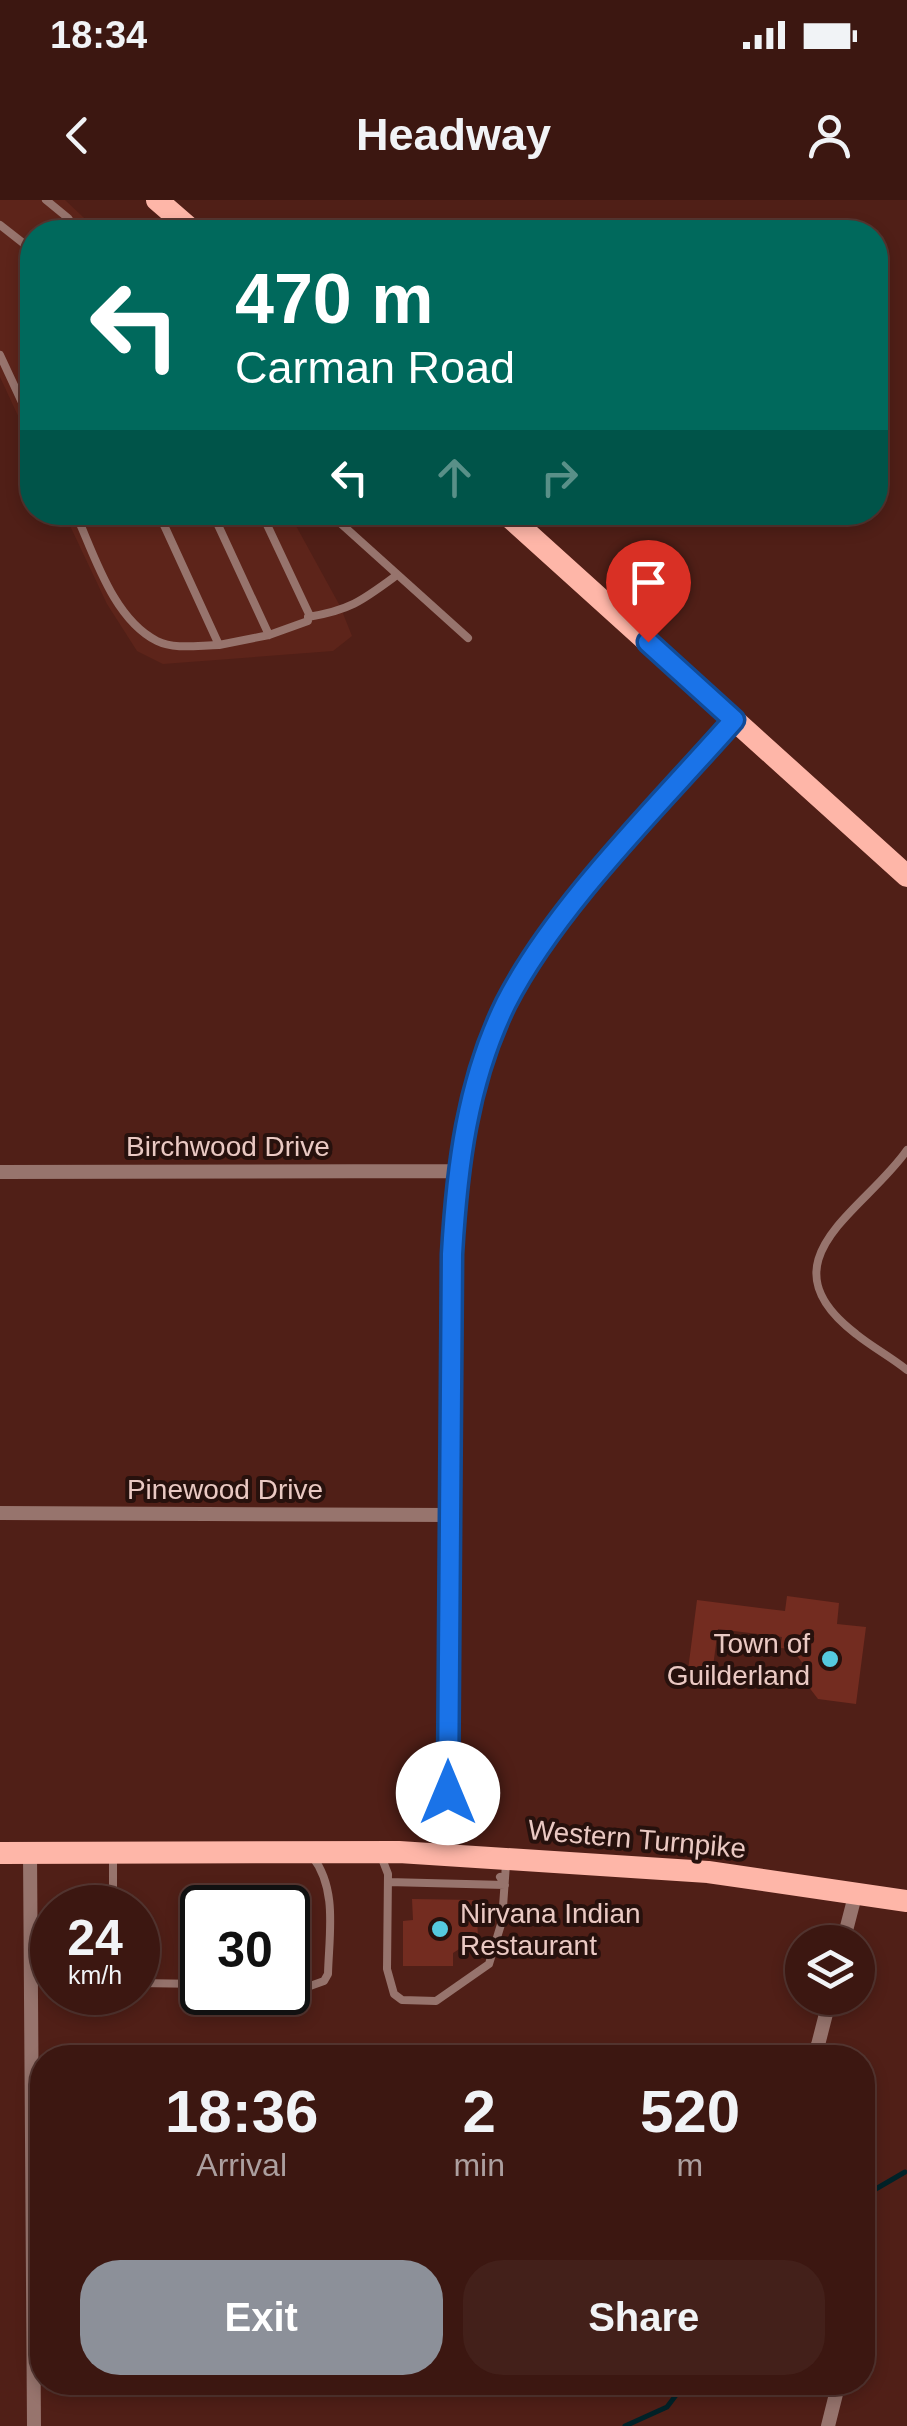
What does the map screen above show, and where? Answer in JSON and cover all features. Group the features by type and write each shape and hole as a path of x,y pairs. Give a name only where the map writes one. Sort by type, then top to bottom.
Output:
{"main road":[{"path":"518,525 907,876"},
{"name":"Western Turnpike","path":"0,1853 448,1855 504,1874 708,1872 907,1901"}],"street":[{"path":"448,1855 452,1254 456,1171 476,1082 496,1026 524,972 593,880 734,720"},
{"name":"Birchwood Drive","path":"0,1172 456,1171"},
{"name":"Pinewood Drive","path":"0,1512 449,1515"},
{"path":"30,1853 34,2045"},
{"path":"847,1925 856,1892"},
{"path":"818,2045 826,2015"},
{"path":"34,2426 35,2395"},
{"path":"828,2426 836,2395"}],"lane":[{"path":"46,200 69,220"},
{"path":"0,225 20,241"},
{"path":"0,355 20,398"},
{"path":"80,525 113,594 134,623 157,641 172,646 219,645 302,626 308,617 341,612 360,602 397,575"},
{"path":"164,525 219,645"},
{"path":"218,525 269,635"},
{"path":"267,525 308,617"},
{"path":"342,525 468,638"},
{"path":"907,1150 841,1220 824,1244 816,1272 824,1303 856,1334 907,1370"},
{"path":"113,1852 113,1885"},
{"path":"309,1852 325,1876 330,1893 328,1974 324,1981 310,1986"},
{"path":"380,1852 388,1874 387,1969 394,1994 402,2000 436,2001 490,1964 502,1921 504,1874 388,1882"}],"shaded area":[{"path":"0,200 65,200 86,220 20,220 20,420 0,377"},
{"path":"70,525 296,525 352,636 333,651 163,664 137,651 107,604"}],"building":[{"name":"Town of Guilderland","path":"787,1596 839,1603 837,1624 866,1627 856,1704 818,1699 805,1682 807,1669 792,1649 780,1648 782,1637 718,1629 712,1674 688,1670 697,1600 785,1611"},
{"name":"Nirvana Indian Restaurant","path":"412,1899 476,1900 478,1937 453,1953 453,1966 403,1966 403,1921 413,1920"}],"waterway":[{"path":"875,2189 905,2172"},
{"path":"625,2426 667,2407 676,2395"}],"place":[{"name":"Town of Guilderland","path":"830,1659"},
{"name":"Nirvana Indian Restaurant","path":"440,1929"}],"route":[{"path":"448,1793 456,1171 476,1082 496,1026 524,972 593,880 734,720 648,642"}]}
